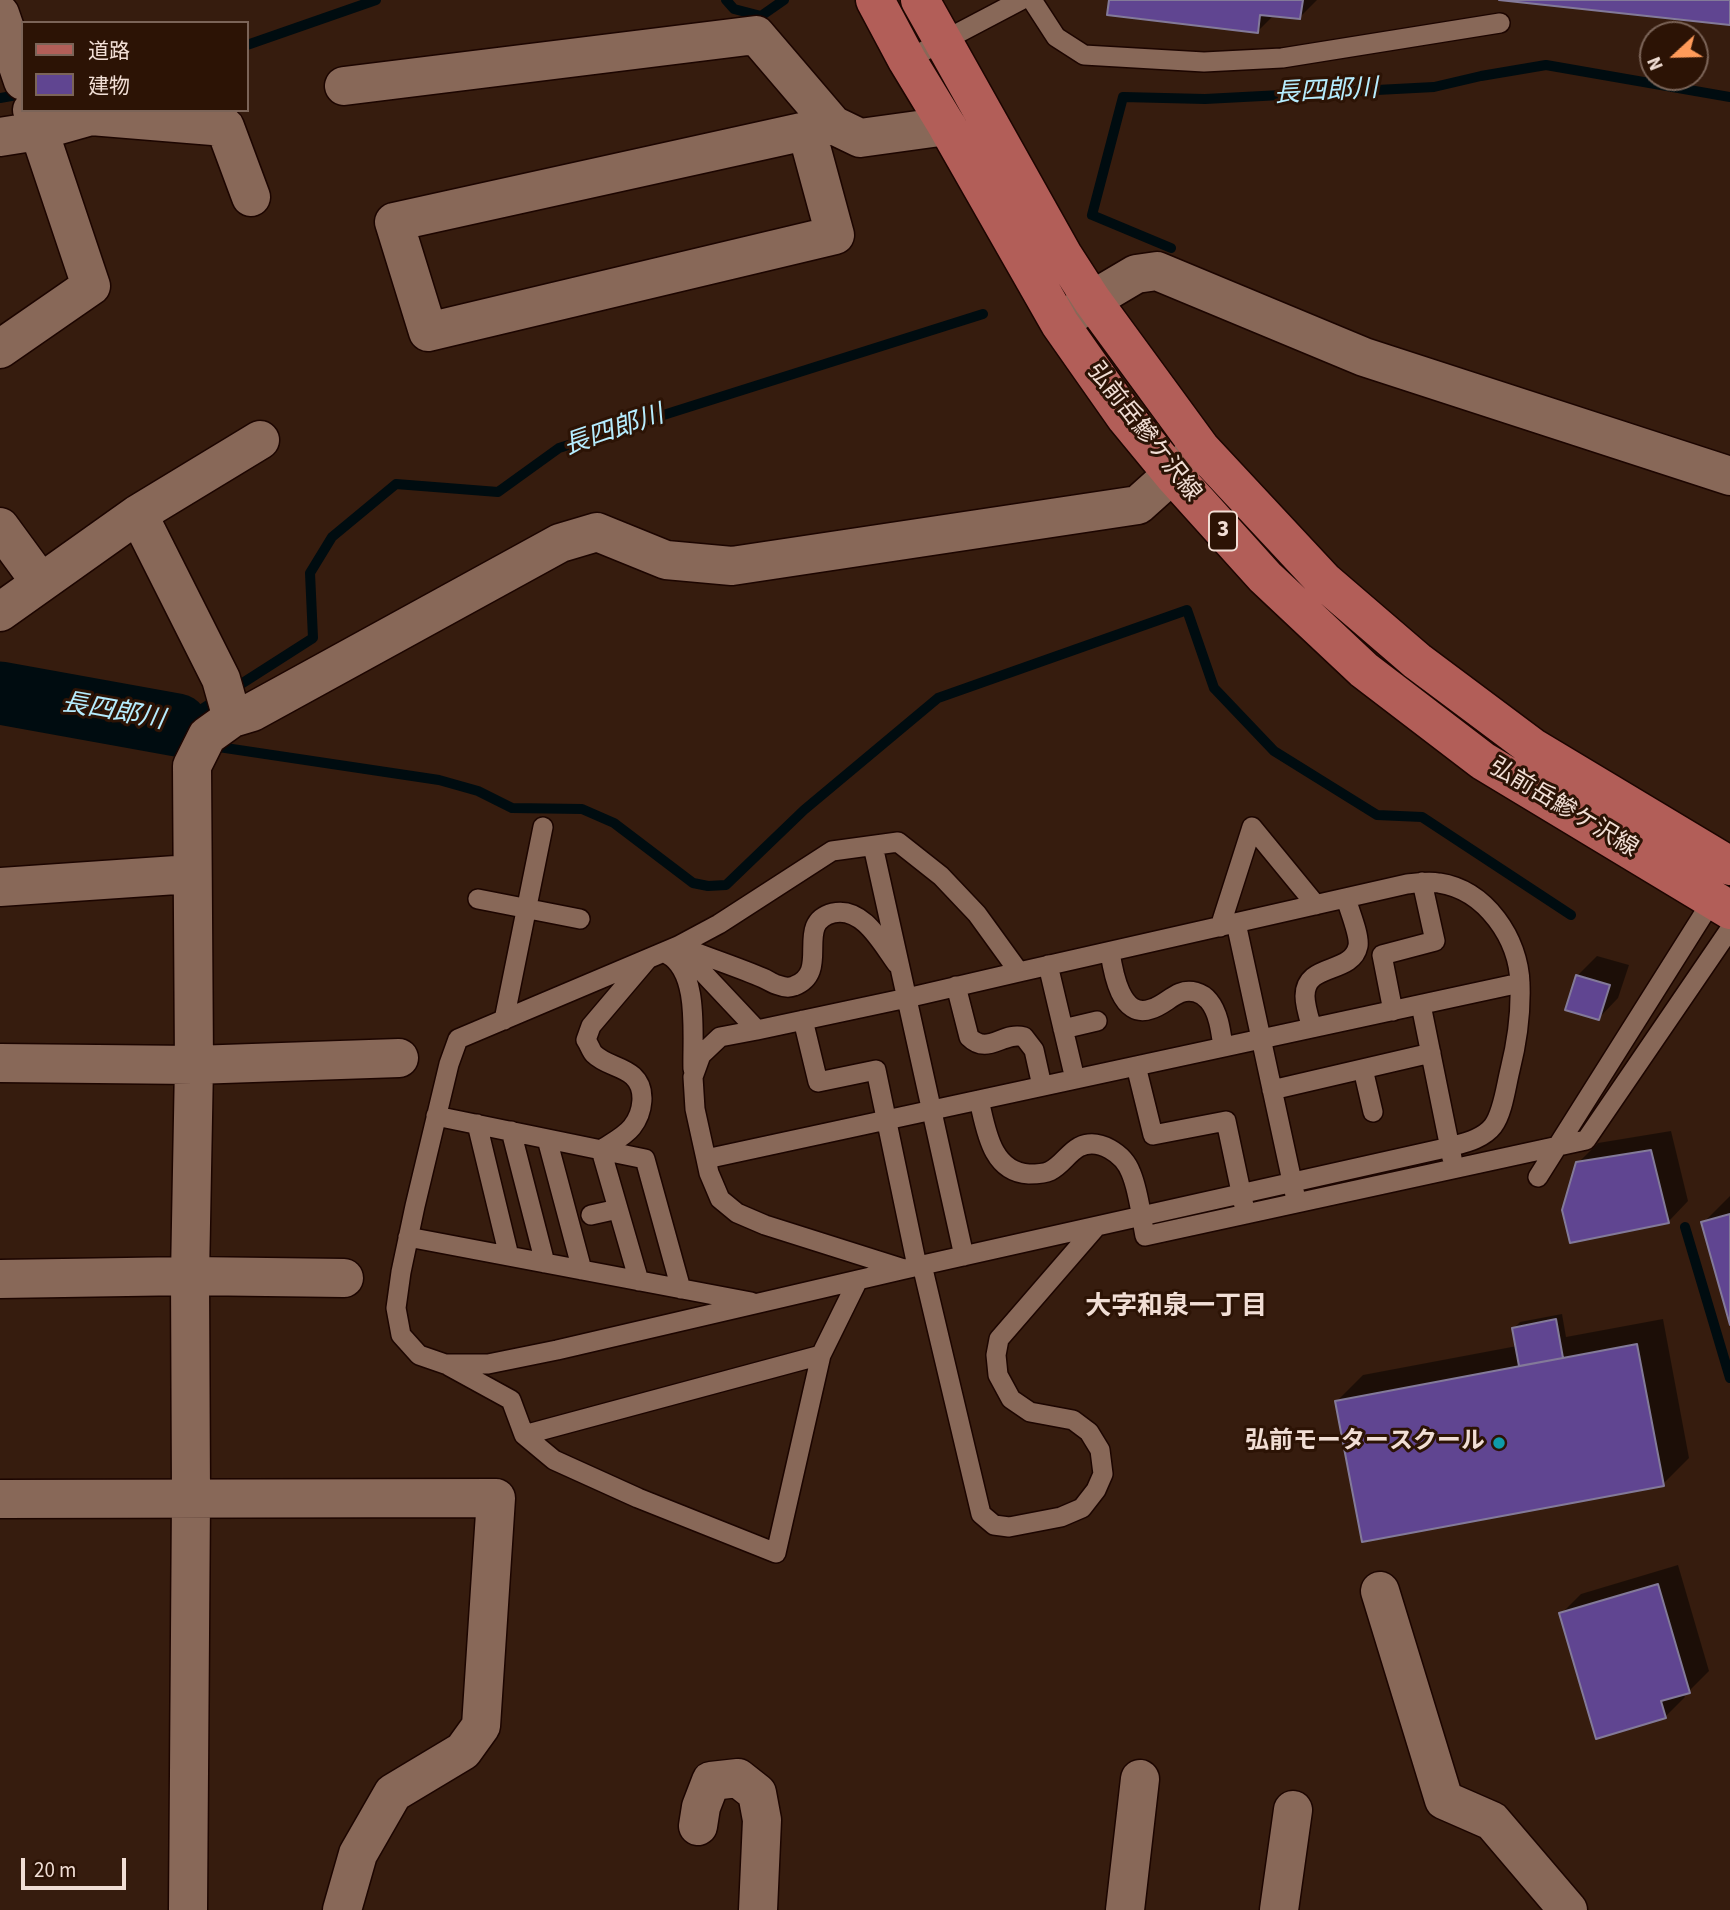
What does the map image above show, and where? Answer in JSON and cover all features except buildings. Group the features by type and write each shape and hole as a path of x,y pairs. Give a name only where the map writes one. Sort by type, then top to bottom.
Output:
{"main road":[{"name":"弘前岳鰺ケ沢線","path":"875,0 1060,324 1126,418 1265,578 1364,670 1483,761 1727,895"},
{"name":"3","path":"920,0 1063,255 1092,300 1201,449 1324,581 1417,661 1727,895"}],"street":[{"path":"0,14 21,77"},
{"path":"344,86 756,35 820,128 835,234 428,332 394,222 820,128 860,138 947,126"},
{"path":"0,137 21,108"},
{"path":"0,349 91,286 33,112"},
{"path":"77,112 91,116 225,127 251,197"},
{"path":"1060,324 1092,300 1136,274 1157,271 1364,357 1730,476"},
{"path":"0,612 138,514 260,440"},
{"path":"216,721 252,712 560,543 597,532 666,561 732,566 1138,505 1201,449"},
{"path":"138,514 216,721 191,874 194,1065 190,1276 188,1910"},
{"path":"0,527 41,583"},
{"path":"0,887 191,874"},
{"path":"0,1063 194,1065 399,1058"},
{"path":"0,1279 190,1276 345,1278"},
{"path":"0,1499 496,1498 481,1726 463,1751 393,1793 358,1854 342,1910"},
{"path":"1380,1591 1444,1800 1492,1821 1568,1910"},
{"path":"698,1826 701,1807 711,1781 738,1778 757,1793 762,1820 758,1910"},
{"path":"1125,1910 1140,1779"},
{"path":"1279,1910 1293,1810"}],"lane":[{"path":"907,60 1021,0"},
{"path":"1032,0 1056,37 1084,55 1204,62 1282,58 1500,23"},
{"path":"504,1020 543,827"},
{"path":"1297,1203 1262,1039 1228,925 1252,827 1315,905"},
{"path":"858,1280 821,1355 776,1553 638,1499 554,1460 524,1435 511,1399 445,1364 419,1354 401,1335 396,1308 408,1237 449,1064 458,1040 719,924 832,852 898,842 941,876 977,914 1019,972"},
{"path":"873,846 964,1256"},
{"path":"445,1364 488,1364 1476,1139 1493,1127 1501,1108 1516,1044 1521,983 1515,955 1489,908 1466,892 1440,883 1422,882 907,998 720,1037 701,1055 693,1077"},
{"path":"1393,1011 1382,955 1436,941 1422,882"},
{"path":"1538,1177 1727,895"},
{"path":"979,1100 993,1151 1006,1166 1020,1174 1049,1171 1082,1145 1096,1143 1114,1150 1131,1171 1145,1236 1586,1140 1727,895"},
{"path":"1312,1028 1305,994 1307,986 1313,976 1321,971 1348,961 1358,945 1346,898"},
{"path":"478,899 580,919"},
{"path":"663,951 764,978 778,986 794,986 802,981 812,967 815,926 820,918 839,911 849,912 865,923 900,967"},
{"path":"663,951 757,1030"},
{"path":"663,951 676,958 687,976 691,995 695,1110 709,1173 720,1199 737,1213 765,1225 915,1267"},
{"path":"601,1150 633,1126 641,1110 643,1093 635,1077 593,1054 586,1040 591,1026 663,951"},
{"path":"1110,952 1116,983 1128,1004 1138,1011 1149,1011 1179,993 1190,991 1201,994 1209,1001 1216,1014 1223,1047"},
{"path":"1048,965 1075,1079"},
{"path":"706,1158 1521,983"},
{"path":"956,986 969,1037 979,1044 1015,1034 1024,1037 1034,1051 1042,1086"},
{"path":"1421,1005 1454,1169"},
{"path":"803,1020 818,1082 876,1070 915,1267 975,1495 981,1514 994,1525 1009,1528 1061,1517 1082,1507 1096,1490 1103,1474 1100,1450 1089,1432 1073,1420 1031,1412 1011,1398 998,1376 996,1355 999,1339 1096,1227"},
{"path":"1063,1029 1097,1021"},
{"path":"1272,1090 1431,1053"},
{"path":"1136,1066 1153,1135 1226,1121 1246,1214"},
{"path":"1363,1069 1373,1112"},
{"path":"436,1116 645,1159 681,1289"},
{"path":"477,1124 509,1256"},
{"path":"511,1131 545,1263"},
{"path":"547,1139 582,1270"},
{"path":"601,1150 639,1281"},
{"path":"591,1215 618,1209"},
{"path":"408,1237 759,1303"},
{"path":"524,1435 821,1355"}],"waterway":[{"path":"248,45 376,0"},
{"path":"726,0 734,9 761,16 784,0"},
{"name":"長四郎川","path":"1171,248 1092,215 1123,97 1205,99 1434,87 1546,65 1730,97"},
{"path":"0,98 21,94"},
{"name":"長四郎川","path":"196,743 176,741 177,725 313,638 310,573 332,537 396,484 498,492 559,448 983,314"},
{"path":"212,746 439,780 478,791 512,808 582,809 614,823 693,883 726,885 804,810 938,698 1187,610 1214,688 1274,751 1377,815 1422,817 1571,915"},
{"name":"長四郎川","path":"0,693 177,725"},
{"path":"1685,1227 1730,1378"}],"place":[{"name":"弘前モータースクール","path":"1499,1443"}],"district":[{"name":"大字和泉一丁目","path":"1176,1308"}]}
